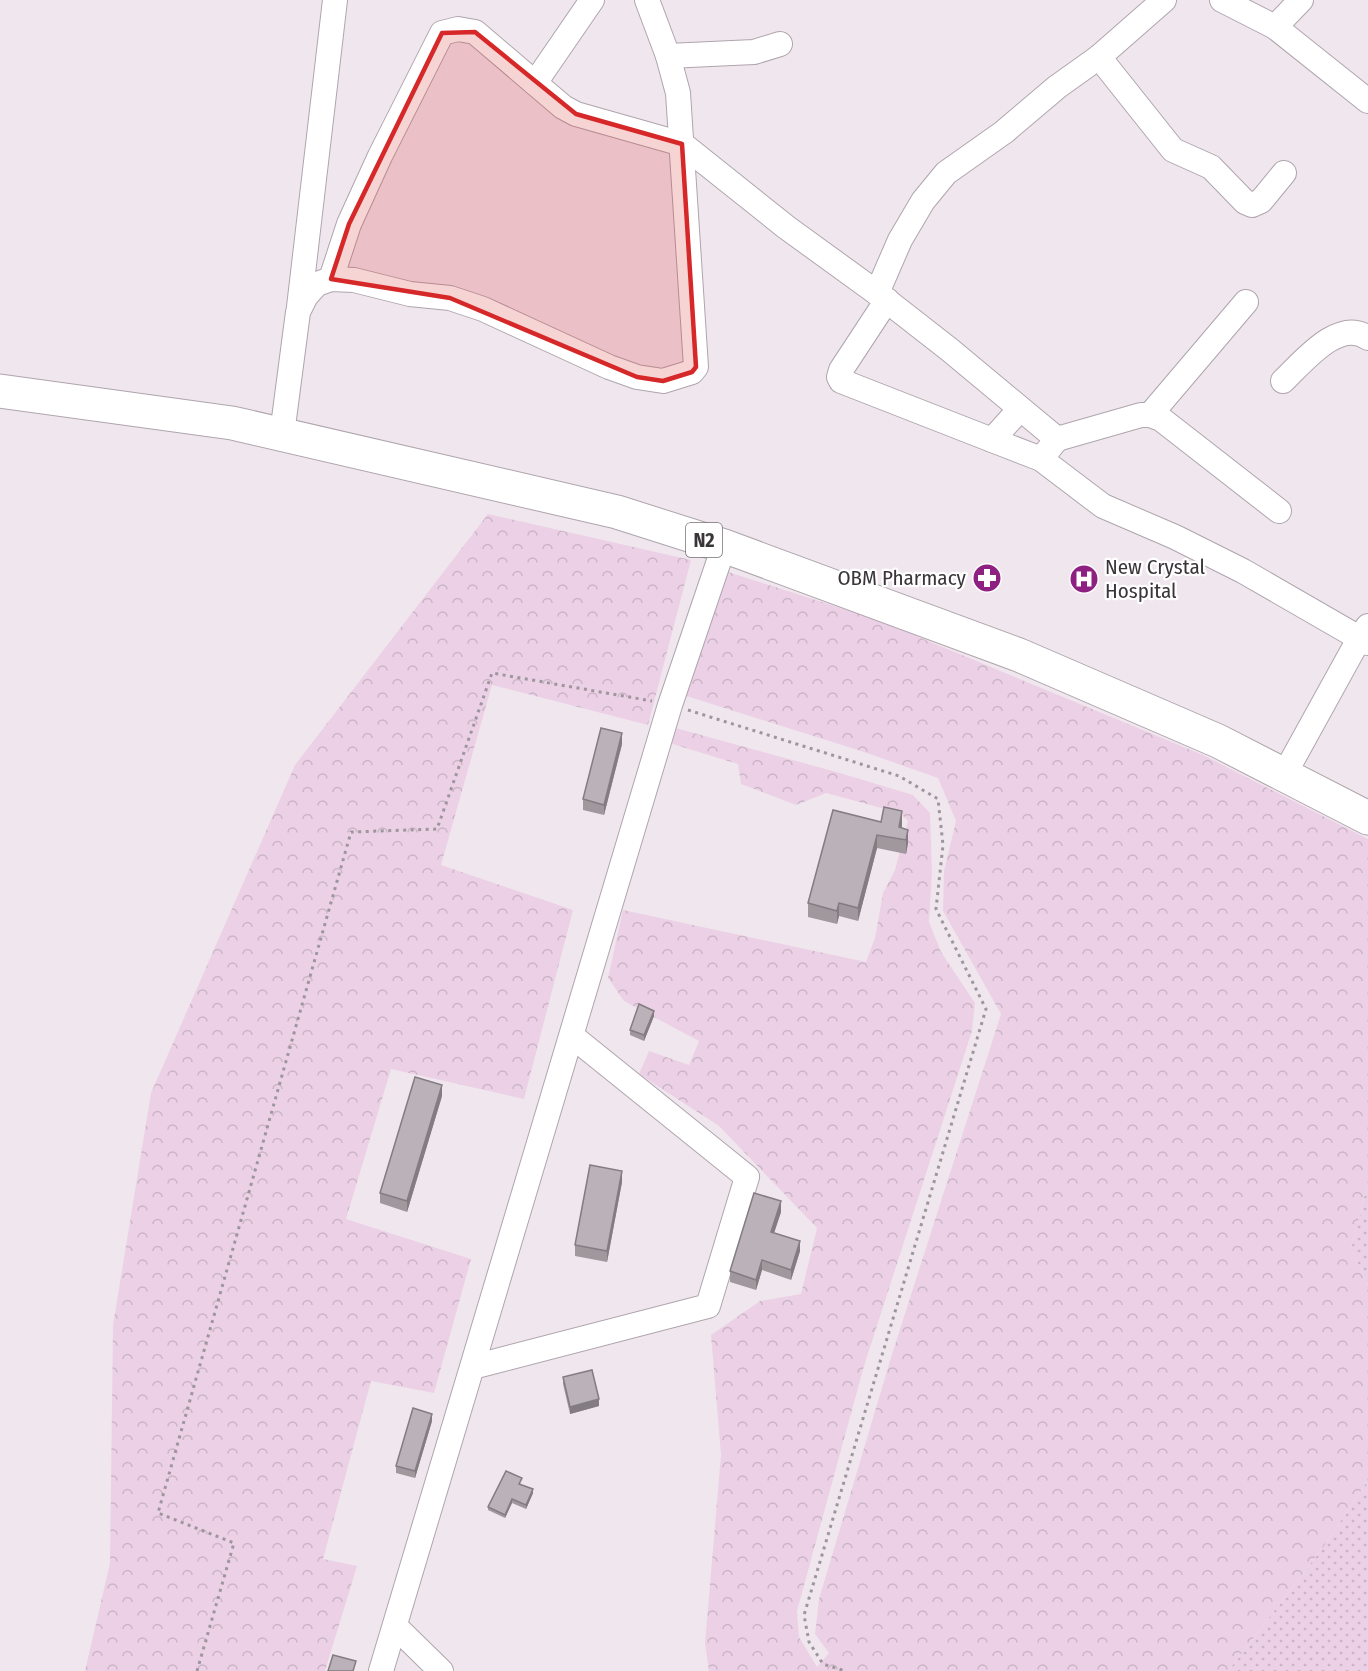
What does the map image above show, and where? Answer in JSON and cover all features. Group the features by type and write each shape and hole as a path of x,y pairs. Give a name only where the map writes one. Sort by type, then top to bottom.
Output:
{"highway":[{"name":"N2","path":"0,391 232,423 617,512 724,546 1019,655 1218,741 1368,818"}],"street":[{"path":"282,434 335,0"},
{"path":"535,83 592,0"},
{"path":"298,312 306,296 317,284 331,279 354,280 410,294 450,298 483,309 609,367 637,377 663,381 692,372 696,367 678,93 668,56 647,0"},
{"path":"1164,0 1099,57 1057,87 1004,132 946,173 923,201 900,240 882,297 839,377 841,381 1041,459 1103,506 1175,537 1365,636 1284,775"},
{"path":"1222,0 1275,27 1368,101"},
{"path":"1275,27 1301,0"},
{"path":"331,279 349,224 380,156 442,33 458,29 475,32 563,107 576,114 682,144 786,227 951,350 1057,439"},
{"path":"668,56 754,52 780,44"},
{"path":"1099,57 1173,150 1211,166 1245,202 1252,205 1261,201 1284,173"},
{"path":"1149,415 1246,302"},
{"path":"1283,381 1329,339 1342,333 1360,332 1368,338"},
{"path":"992,440 1020,409"},
{"path":"1041,459 1057,439 1141,415 1149,415 1161,419 1279,511"},
{"path":"381,1671 670,705 724,546"},
{"path":"473,1367 708,1306 747,1176 572,1036"},
{"path":"396,1627 441,1671"}],"path":[{"path":"197,1671 234,1543 158,1513 351,832 437,829 492,673 670,705 899,776 938,799 943,845 936,909 986,1009 804,1615 809,1642 823,1664 845,1671"}],"highlighted area":[{"path":"475,32 576,114 682,144 696,367 692,372 663,381 637,377 450,298 331,279 349,224 442,33"}],"green space":[{"path":"488,514 691,560 648,725 492,685 441,865 573,910 524,1099 391,1069 346,1219 471,1259 434,1393 371,1381 323,1559 357,1566 325,1671 85,1671 110,1563 113,1325 151,1093 295,765"},
{"path":"722,570 875,619 1203,755 1368,839 1368,1182 1351,1249 1368,1285 1368,1480 1324,1546 1228,1671 709,1671 705,1643 721,1455 711,1335 760,1301 801,1294 817,1228 719,1126 639,1074 649,1051 689,1065 699,1041 624,1001 608,978 623,910 866,962 875,938 883,893 895,870 908,821 900,813 826,793 796,805 741,784 738,764 666,742 672,727 913,795 930,813 932,872 929,922 941,952 975,1003 972,1031 864,1366 797,1611 799,1637 817,1667 829,1653 815,1634 819,1599 893,1351 1001,1014 943,911 944,871 956,821 938,778 864,752 680,694"},
{"path":"1368,1182 1368,1285 1351,1249"},
{"path":"1368,1480 1368,1671 1228,1671 1324,1546"}],"building":[{"path":"601,728 622,733 604,805 583,799"},
{"path":"884,807 902,811 899,827 908,830 906,840 877,835 858,908 839,903 837,911 808,903 833,810 881,822"},
{"path":"639,1004 654,1011 644,1035 630,1030"},
{"path":"415,1077 442,1085 407,1201 380,1193"},
{"path":"590,1165 622,1171 607,1251 575,1245"},
{"path":"754,1193 781,1201 771,1232 800,1241 791,1270 762,1260 756,1280 730,1271"},
{"path":"592,1370 599,1399 570,1407 563,1377"},
{"path":"413,1408 432,1414 415,1471 396,1466"},
{"path":"506,1471 522,1478 519,1484 533,1489 526,1505 512,1499 505,1515 488,1507"},
{"path":"333,1655 356,1661 353,1671 328,1671"}],"place":[{"name":"OBM Pharmacy","path":"987,578"},
{"name":"New Crystal Hospital","path":"1084,579"}]}
